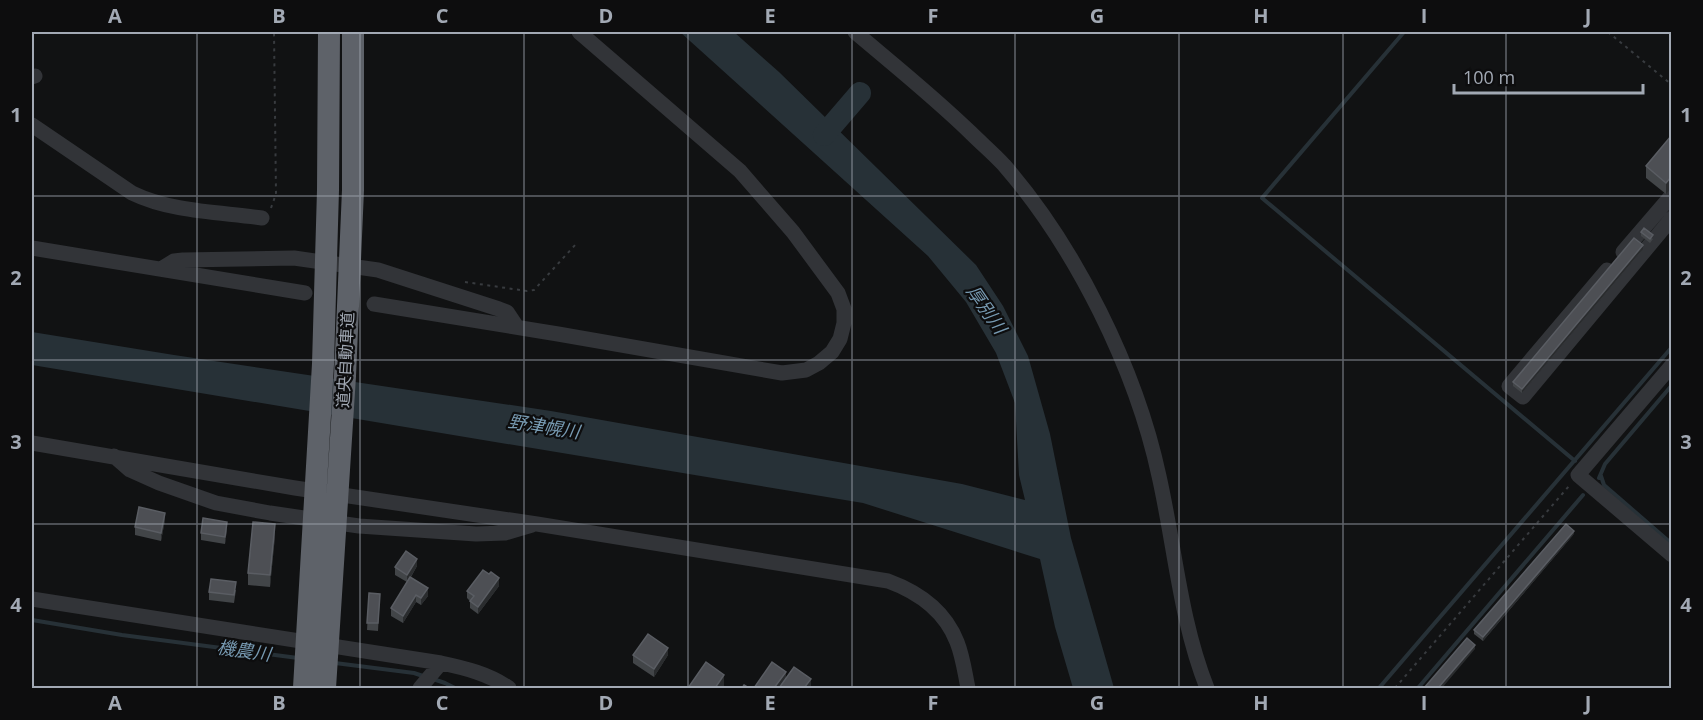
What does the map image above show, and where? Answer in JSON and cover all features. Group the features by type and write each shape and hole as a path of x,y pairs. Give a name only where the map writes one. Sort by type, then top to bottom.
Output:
{"highway":[{"name":"道央自動車道","path":"304,688 323,364 328,190 329,32"},
{"name":"道央自動車道","path":"325,688 345,376 353,190 353,32"}],"street":[{"path":"374,304 782,373 806,370 832,352 840,339 844,309 838,293 794,232 740,171 579,32"},
{"path":"855,32 939,103 1003,164 1048,222 1097,307 1126,369 1144,419 1159,475 1188,629 1207,688"},
{"path":"32,125 147,201 166,206 262,218"},
{"path":"1671,196 1509,386 1523,397 1671,218"},
{"path":"32,248 305,293"},
{"path":"161,269 174,261 183,260 294,258 378,270 507,312 517,327"},
{"path":"1671,365 1578,475 1671,555"},
{"path":"32,443 295,488 537,524 888,581 922,597 948,626 957,642 968,688"},
{"path":"114,456 130,470 159,483 216,503 270,513 359,526 476,534 505,533 537,524"},
{"path":"32,598 437,668 470,670 499,681 509,688"},
{"path":"420,688 437,668"}],"path":[{"path":"262,218 270,210 276,194 274,32"},
{"path":"1608,32 1671,84"},
{"path":"461,282 534,290 576,244"},
{"path":"1395,688 1578,475"}],"water":[{"path":"680,32 734,32 779,72 976,265 1003,306 1028,356 1050,434 1071,538 1114,688 1073,688 1055,627 1040,559 863,503 32,365 32,332 551,411 962,484 1025,500 1019,475 1015,403 996,353 966,302 928,256"}],"building":[{"path":"1671,136 1671,177 1666,183 1646,166"},
{"path":"1644,228 1653,235 1650,239 1641,232"},
{"path":"1634,238 1643,245 1522,389 1513,382"},
{"path":"139,507 165,513 161,533 135,527"},
{"path":"203,518 227,522 225,537 201,533"},
{"path":"253,522 275,524 270,575 248,573"},
{"path":"1566,524 1574,531 1483,637 1474,630"},
{"path":"406,551 417,559 407,575 395,567"},
{"path":"483,570 499,578 478,607 470,601 474,596 467,591"},
{"path":"410,577 428,588 421,598 416,595 403,616 391,608"},
{"path":"211,579 236,582 234,595 209,592"},
{"path":"369,593 380,594 378,623 367,623"},
{"path":"648,634 668,648 654,669 633,655"},
{"path":"1467,638 1475,645 1438,688 1424,688"},
{"path":"706,662 724,675 715,688 688,688"},
{"path":"772,662 786,672 774,688 754,688"},
{"path":"794,667 811,679 804,688 779,688"}],"waterway":[{"path":"1404,32 1262,198 1575,461"},
{"path":"824,135 860,93"},
{"path":"1379,688 1672,347"},
{"path":"1599,478 1605,464 1672,385"},
{"path":"1601,476 1604,485 1672,544"},
{"path":"1418,688 1583,495"},
{"name":"機農川","path":"32,620 122,635 298,658"},
{"name":"機農川","path":"335,663 414,673 426,677"},
{"name":"機農川","path":"433,679 455,688"}],"water label":[{"name":"厚別川","path":"987,309"},
{"name":"野津幌川","path":"544,426"}]}
